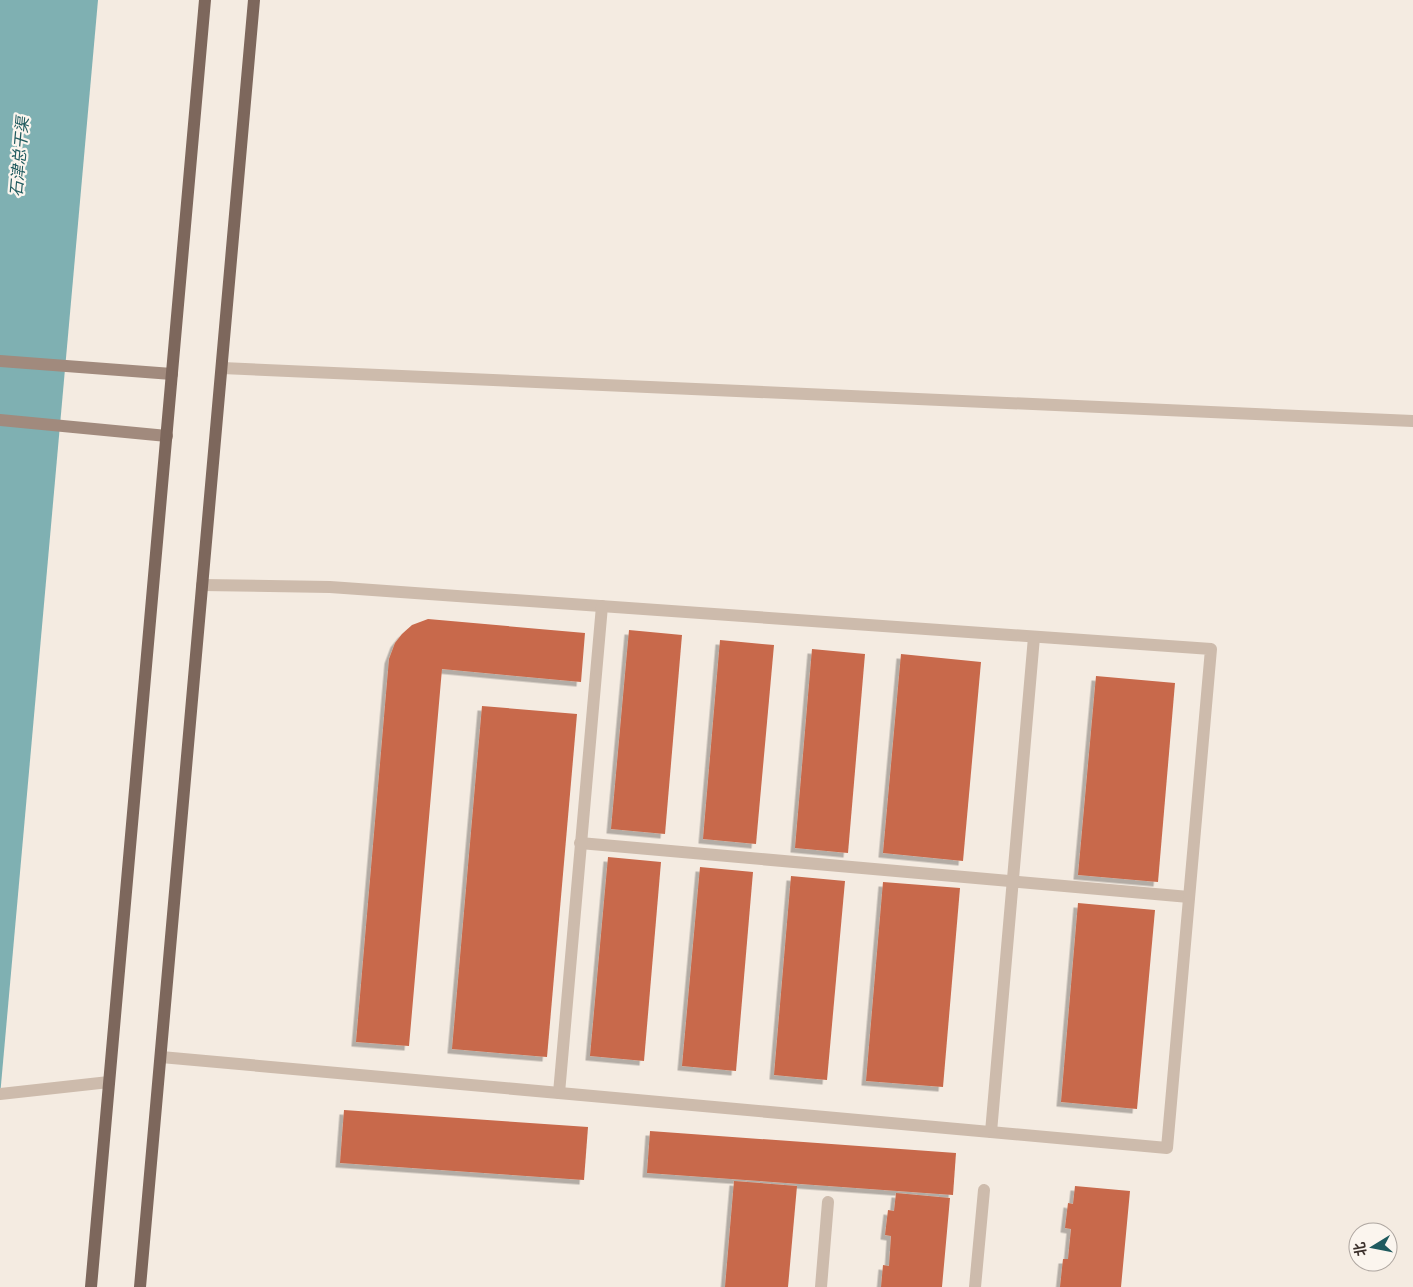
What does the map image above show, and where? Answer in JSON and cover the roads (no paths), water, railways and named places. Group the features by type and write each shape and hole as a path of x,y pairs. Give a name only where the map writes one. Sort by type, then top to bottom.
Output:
{"main road":[{"path":"91,1287 205,0"},
{"path":"140,1287 254,0"},
{"path":"0,361 172,374"},
{"path":"0,420 166,436"}],"street":[{"path":"222,368 1413,421"},
{"path":"161,1057 1167,1148 1211,649 330,587 202,586"},
{"path":"559,1093 602,606"},
{"path":"991,1132 1034,637"},
{"path":"580,843 1189,898"},
{"path":"0,1094 110,1082"},
{"path":"975,1287 984,1190"},
{"path":"821,1287 828,1202"}],"water":[{"name":"石津总干渠","path":"0,0 98,0 0,1096"}]}
